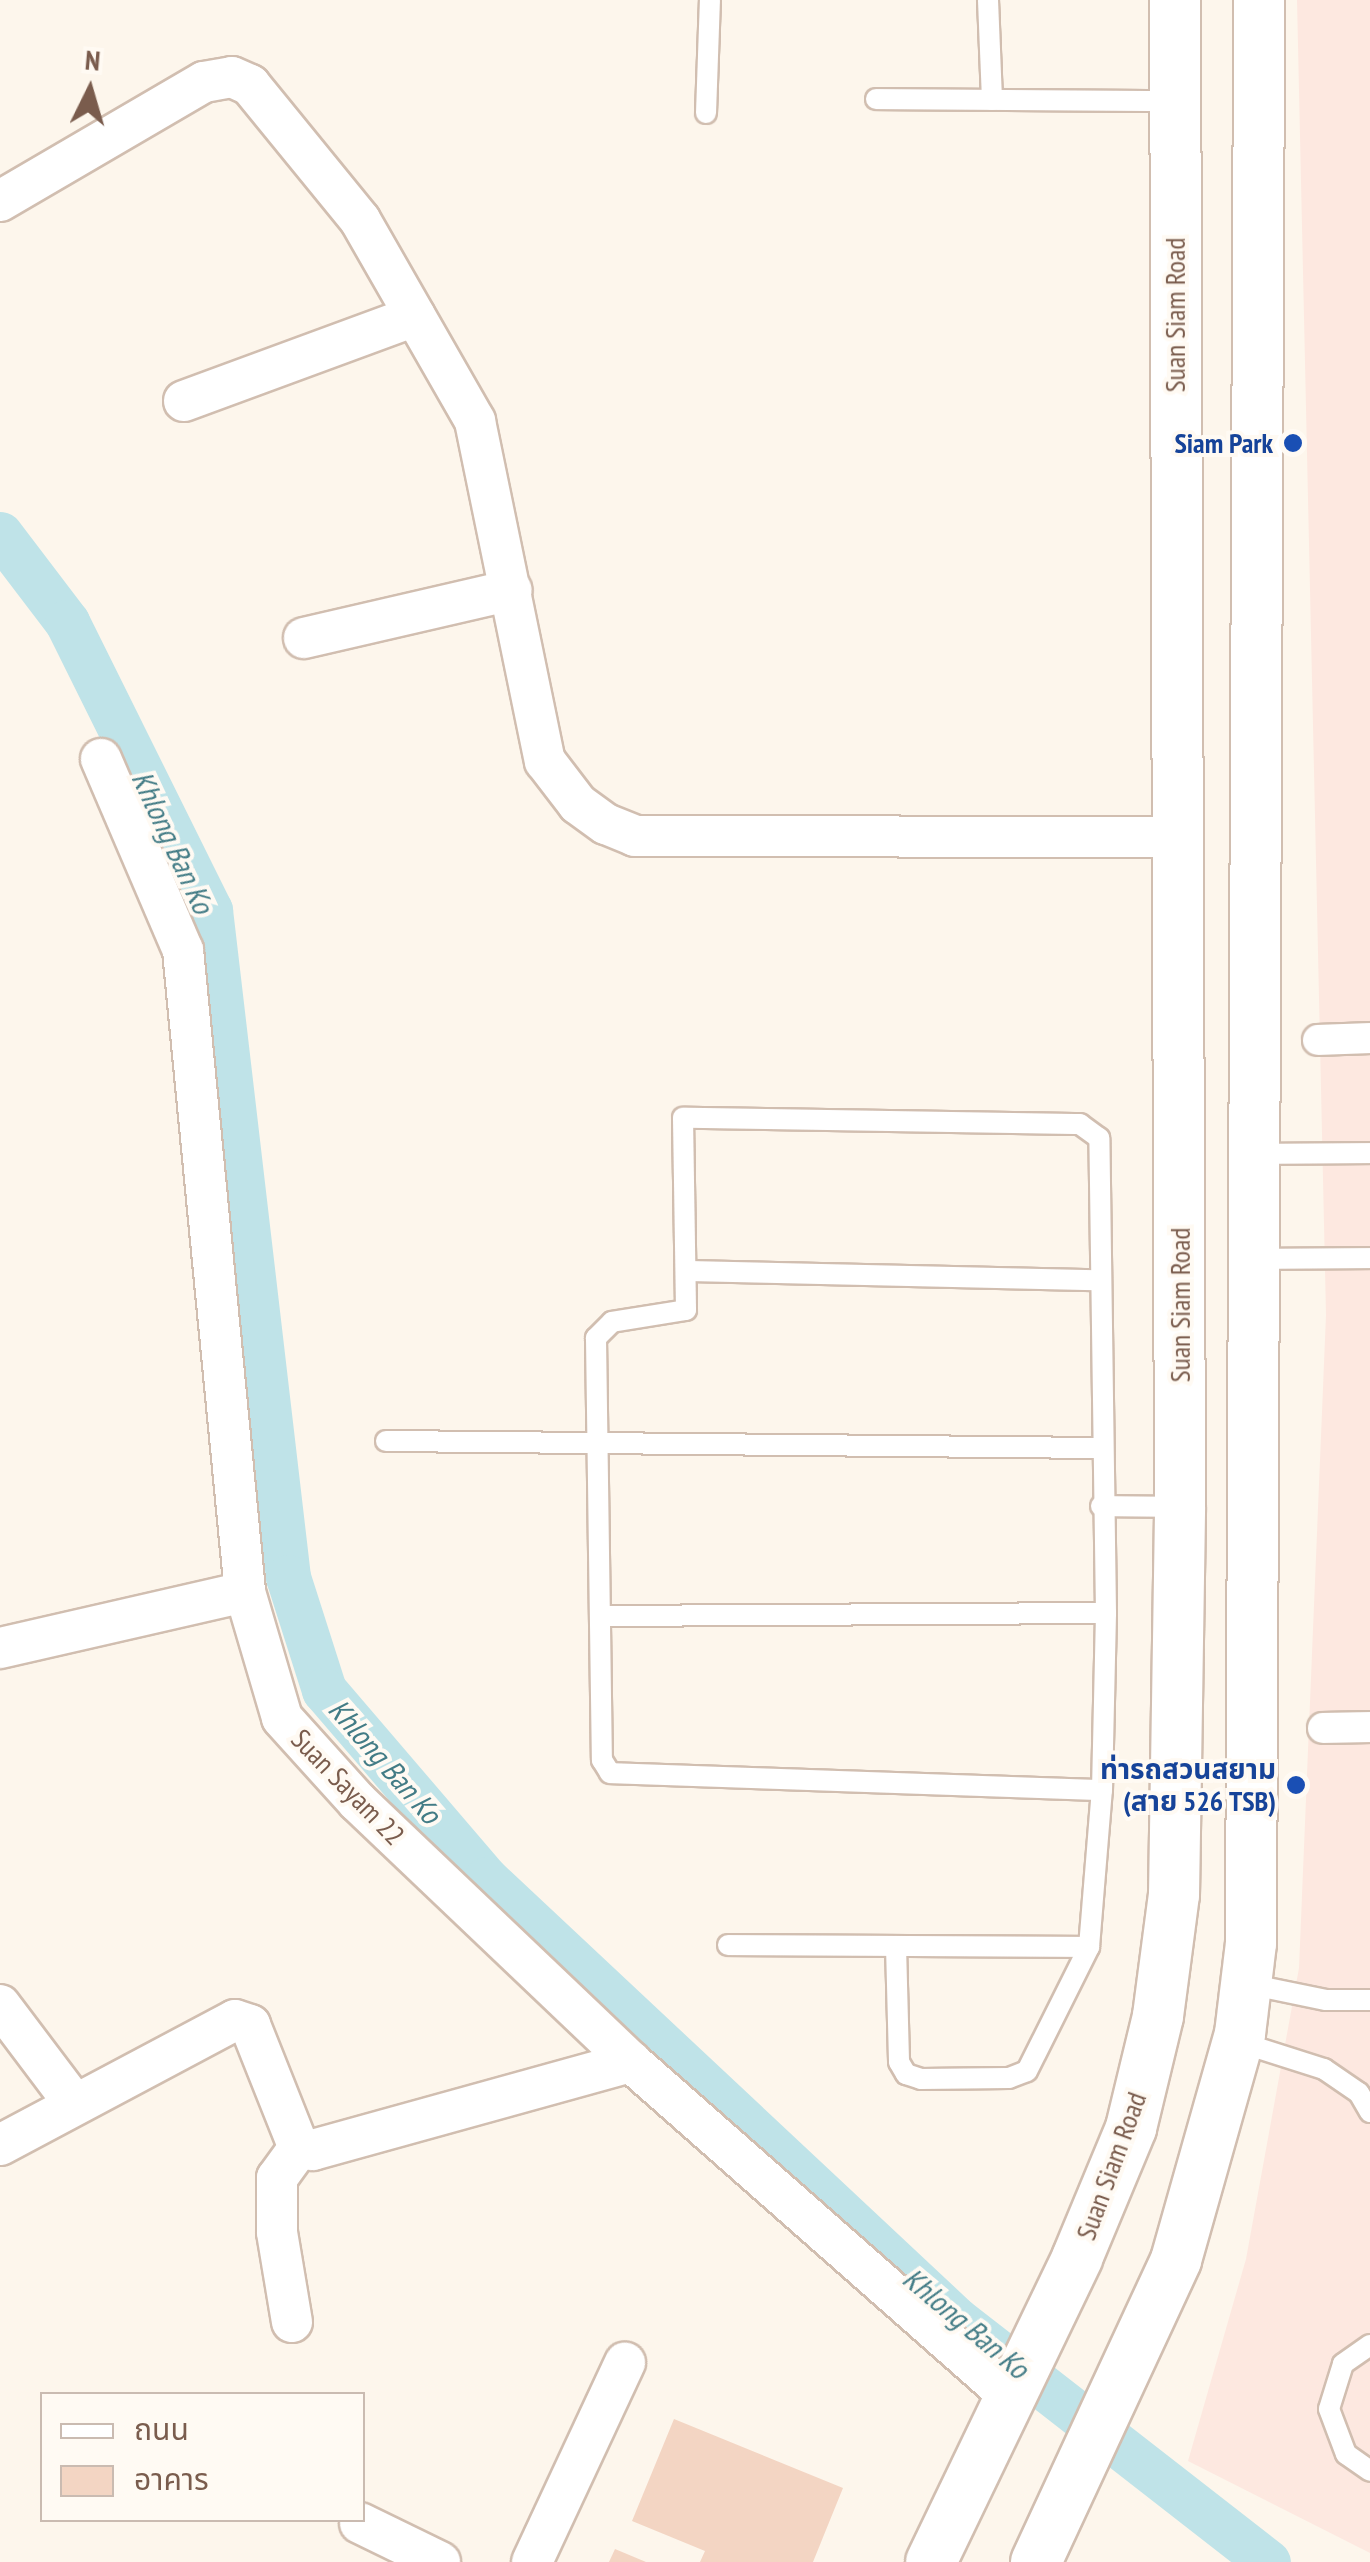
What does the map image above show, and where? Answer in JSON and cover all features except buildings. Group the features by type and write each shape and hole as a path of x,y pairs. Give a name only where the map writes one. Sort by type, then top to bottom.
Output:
{"street":[{"name":"Suan Siam Road","path":"931,2562 1039,2336 1131,2128 1158,2016 1174,1895 1180,1526 1174,837 1175,0"},
{"path":"1036,2562 1176,2260 1238,2042 1246,1984 1254,1250 1259,0"},
{"path":"0,202 204,82 232,77 250,85 360,220 475,421 546,761 578,804 634,836 1174,837"},
{"path":"184,401 415,316"},
{"path":"304,638 512,590"},
{"name":"Suan Sayam 22","path":"101,760 183,950 245,1592 282,1718 358,1802 631,2062 1010,2396"},
{"path":"1179,1092 1220,1090 1230,1078 1233,917 1256,876"},
{"path":"1318,1040 1370,1038"},
{"path":"1180,1526 1215,1492 1222,1460 1228,1255 1237,1243 1254,1250"},
{"path":"0,1648 245,1592"},
{"path":"1323,1728 1370,1727"},
{"path":"0,2006 72,2102"},
{"path":"0,2145 72,2102 235,2020 245,2021 299,2148"},
{"path":"299,2148 313,2150 631,2062"},
{"path":"292,2322 277,2232 277,2178 299,2148"},
{"path":"532,2562 625,2363"},
{"path":"360,2524 440,2562"}],"lane":[{"path":"706,112 710,0"},
{"path":"988,0 992,100"},
{"path":"876,99 1176,101"},
{"path":"896,1946 899,2062 906,2074 920,2079 1009,2078 1028,2071 1089,1948 1102,1790 1106,1613 1097,1280 1099,1138 1080,1124 682,1118 686,1310 601,1329 595,1442 602,1760 621,1777 1102,1790"},
{"path":"1254,1154 1370,1152"},
{"path":"1254,1250 1370,1258"},
{"path":"688,1271 1097,1280"},
{"path":"386,1441 1102,1448"},
{"path":"1101,1506 1180,1526"},
{"path":"600,1616 1106,1613"},
{"path":"728,1945 1089,1948"},
{"path":"1246,1984 1326,2000 1370,2000"},
{"path":"1238,2042 1324,2070 1360,2093 1370,2112"},
{"path":"1370,2344 1344,2364 1329,2410 1346,2454 1370,2471"}],"shaded area":[{"path":"1297,0 1370,0 1370,2553 1188,2461 1246,2259 1299,1968 1326,1315"}],"waterway":[{"name":"Khlong Ban Ko","path":"0,534 67,622 210,910 288,1577 324,1690 486,1879 957,2320 1268,2562"}],"place":[{"name":"Siam Park","path":"1293,443"},
{"name":"ท่ารถสวนสยาม (สาย 526 TSB)","path":"1296,1785"}]}
